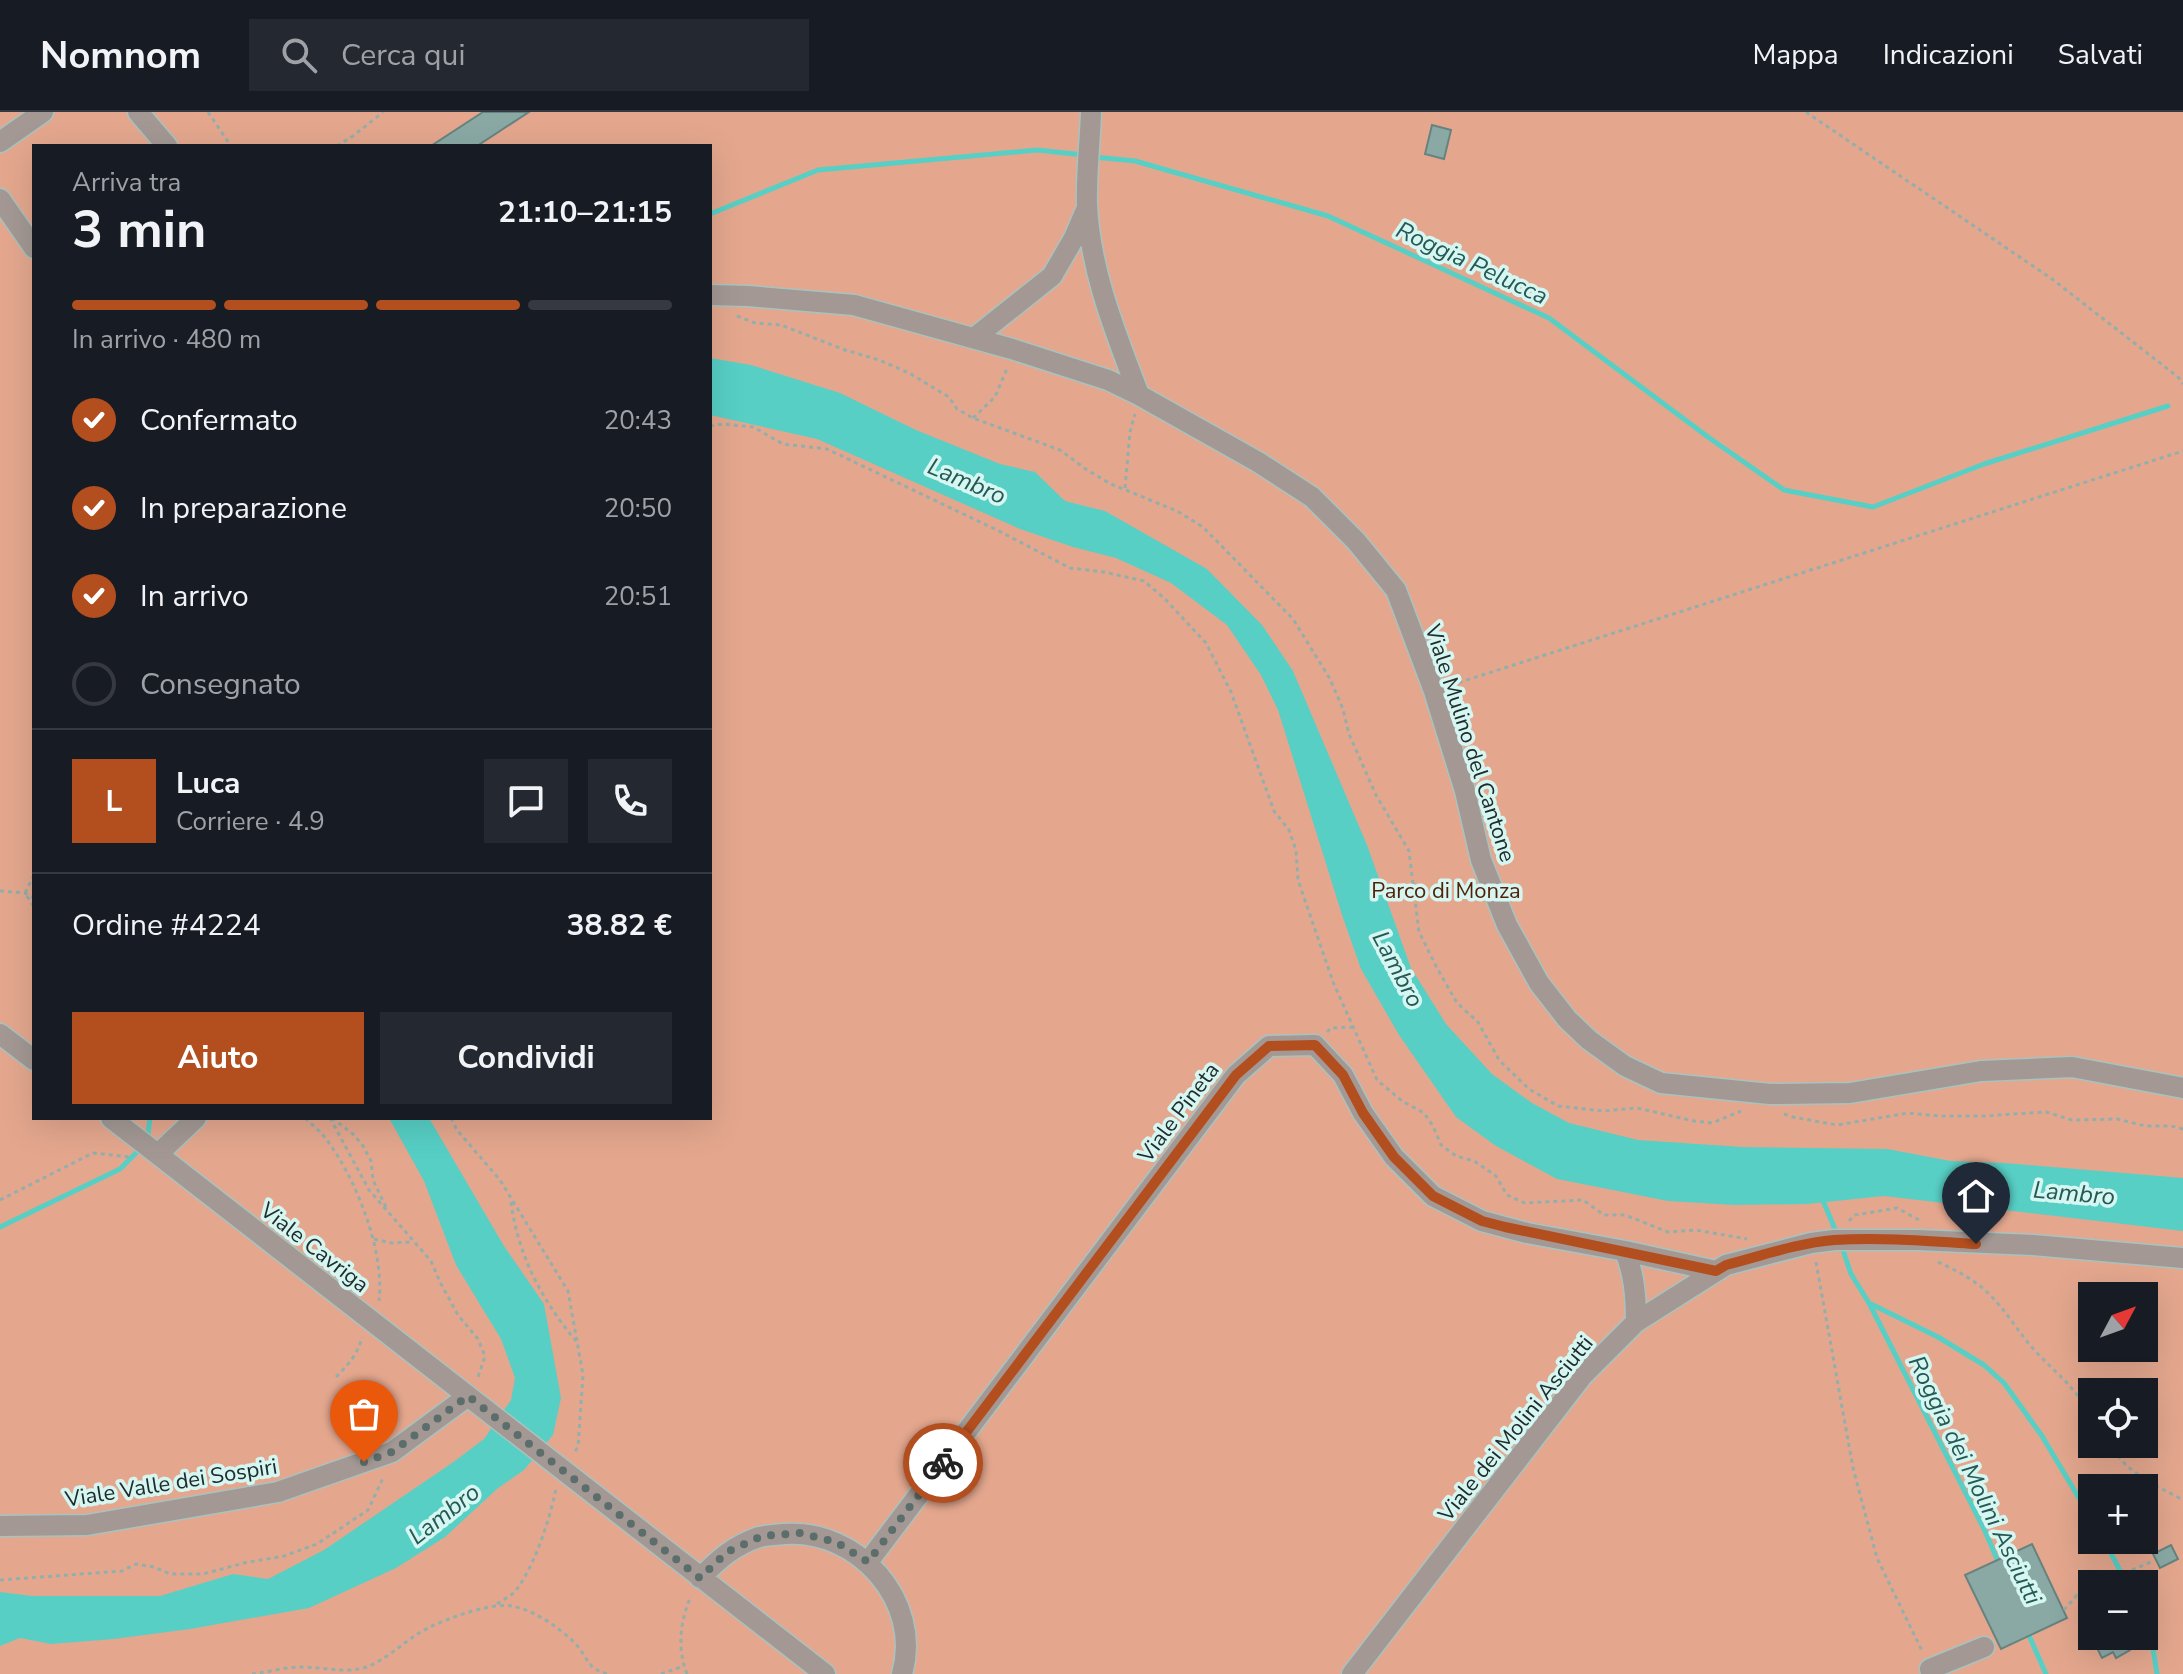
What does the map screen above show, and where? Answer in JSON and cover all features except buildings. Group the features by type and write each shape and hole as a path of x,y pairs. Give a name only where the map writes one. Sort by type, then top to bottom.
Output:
{"lane":[{"path":"0,142 43,112"},
{"path":"138,112 165,144"},
{"path":"1091,112 1087,206 1093,253 1103,293 1139,395"},
{"path":"0,199 32,245"},
{"path":"974,338 1052,276 1074,238 1087,206"},
{"name":"Viale Mulino del Cantone","path":"712,295 854,305 1012,349 1108,380 1258,462 1312,497 1356,541 1396,590 1434,691 1465,791 1481,860 1507,925 1539,983 1567,1019 1589,1040 1625,1066 1661,1083 1770,1094 1850,1093 1981,1071 2072,1067 2183,1088"},
{"path":"0,1034 32,1058"},
{"path":"1315,1045 1343,1075 1363,1113 1394,1157 1433,1196 1482,1221 1716,1271"},
{"name":"Viale Pineta","path":"868,1562 1236,1075 1269,1046 1315,1045"},
{"name":"Viale Cavriga","path":"114,1120 553,1463"},
{"path":"158,1154 194,1120"},
{"name":"Viale dei Molini Asciutti","path":"1352,1674 1583,1375 1636,1322 1726,1265 1811,1243 1839,1240 2033,1245 2183,1258"},
{"path":"1625,1251 1634,1281 1636,1322"},
{"name":"Viale Valle dei Sospiri","path":"0,1526 87,1525 278,1492 392,1452 468,1396"},
{"path":"553,1463 825,1674"},
{"path":"700,1578 727,1552 762,1536 800,1533 836,1542 868,1562 887,1584 899,1610 905,1638 902,1674"},
{"path":"1930,1669 1984,1647"}],"path":[{"path":"208,112 230,144"},
{"path":"340,144 383,112"},
{"path":"1806,112 2052,279 2183,384"},
{"path":"732,314 755,323 781,325 909,373 949,397 957,409 973,418 1060,450 1099,477 1177,511 1203,527 1293,619 1330,679 1343,709 1349,734 1371,783 1409,851 1419,932 1457,1003 1478,1022 1499,1060 1529,1089 1558,1106 1603,1111 1637,1108 1712,1123 1753,1109"},
{"path":"973,418 995,397 1012,349"},
{"path":"1125,488 1130,432 1139,395"},
{"path":"712,426 753,427 783,444 827,449 1070,568 1144,581 1206,643 1231,692 1274,811 1289,830 1296,850 1298,880 1333,982 1377,1080 1402,1101 1424,1113 1441,1145 1496,1176 1507,1195 1525,1203 1583,1200 1604,1215 1625,1215 1668,1232 1696,1230 1756,1241"},
{"path":"1434,691 2183,451"},
{"path":"25,893 32,879"},
{"path":"0,891 25,893 32,897"},
{"path":"25,893 32,904"},
{"path":"1315,1045 1331,1028 1353,1027"},
{"path":"1779,1112 1837,1125 1908,1113 1970,1116 2046,1112 2072,1120 2118,1119 2145,1126 2183,1129"},
{"path":"307,1120 323,1135 352,1182 374,1239 381,1283 371,1322 360,1345 350,1363 336,1377"},
{"path":"332,1120 369,1190 431,1261 458,1315 478,1339 485,1356 468,1396"},
{"path":"334,1120 363,1146 371,1161 373,1180 388,1212"},
{"path":"252,1674 300,1667 342,1673 367,1667 423,1631 497,1604 516,1592 544,1532 553,1463 578,1447 583,1375 568,1291 500,1180 452,1120"},
{"path":"0,1200 93,1153 130,1157 158,1154"},
{"path":"511,1198 515,1231 526,1259 557,1318 577,1343"},
{"path":"374,1239 391,1243 415,1242"},
{"path":"1811,1243 1820,1277 1853,1468 1877,1558 1930,1669"},
{"path":"1930,1258 1968,1276 1989,1294 2036,1352 2078,1394"},
{"path":"0,1580 122,1571 136,1564 170,1574 203,1574 284,1556 317,1544 368,1510 392,1452"},
{"path":"2120,1458 2145,1480 2183,1500"},
{"path":"2132,1570 2151,1562"},
{"path":"687,1674 680,1641 684,1611 700,1578"},
{"path":"2064,1610 2078,1595"},
{"path":"497,1604 517,1607 549,1622 577,1645 589,1666 598,1673 610,1674"},
{"path":"661,1674 684,1666"}],"green space":[{"name":"Parco di Monza","path":"0,112 2183,112 2183,1674 0,1674"}],"water":[{"name":"Lambro","path":"712,358 751,365 840,393 916,430 1000,464 1035,472 1065,501 1105,511 1207,569 1262,625 1293,671 1367,845 1411,968 1446,1024 1492,1074 1532,1103 1569,1123 1638,1140 1742,1147 1887,1149 1951,1161 2183,1178 2183,1231 1884,1196 1807,1204 1734,1205 1668,1201 1557,1179 1496,1146 1456,1117 1399,1035 1361,969 1278,710 1261,675 1227,625 1171,583 1116,558 1020,529 817,439 712,415"},
{"name":"Lambro","path":"390,1120 430,1120 504,1246 544,1304 561,1398 553,1435 524,1470 497,1489 445,1537 396,1568 309,1608 114,1639 51,1644 20,1638 0,1646 0,1592 32,1596 160,1596 233,1574 268,1579 324,1550 484,1439 511,1400 515,1378 501,1339 456,1265 424,1181"}],"waterway":[{"name":"Roggia Pelucca","path":"712,213 818,170 1037,150 1084,155"},
{"name":"Roggia Pelucca","path":"1094,157 1135,161 1328,216 1549,318 1784,490 1873,507 1984,464 2168,406"},
{"name":"Roggia Pelucca","path":"147,1141 150,1120"},
{"name":"Roggia Pelucca","path":"0,1227 120,1169 141,1148"},
{"name":"Roggia dei Molini Asciutti","path":"1821,1196 1837,1234"},
{"name":"Roggia dei Molini Asciutti","path":"1841,1244 1851,1274 1869,1303 1938,1337 1984,1365 2004,1383 2042,1436 2078,1496"},
{"name":"Roggia dei Molini Asciutti","path":"1869,1303 2000,1566"},
{"name":"Roggia dei Molini Asciutti","path":"2111,1554 2120,1570"},
{"name":"Roggia dei Molini Asciutti","path":"2027,1631 2046,1674"},
{"name":"Roggia dei Molini Asciutti","path":"2153,1650 2157,1674"}],"way so far":[{"path":"364,1462 392,1452 468,1396 700,1578 727,1552 762,1536 800,1533 836,1542 868,1562 943,1463"}],"route":[{"path":"943,1463 1236,1075 1269,1046 1315,1045 1343,1075 1363,1113 1394,1157 1433,1196 1482,1221 1716,1271 1726,1265 1834,1240 1976,1244"}]}
